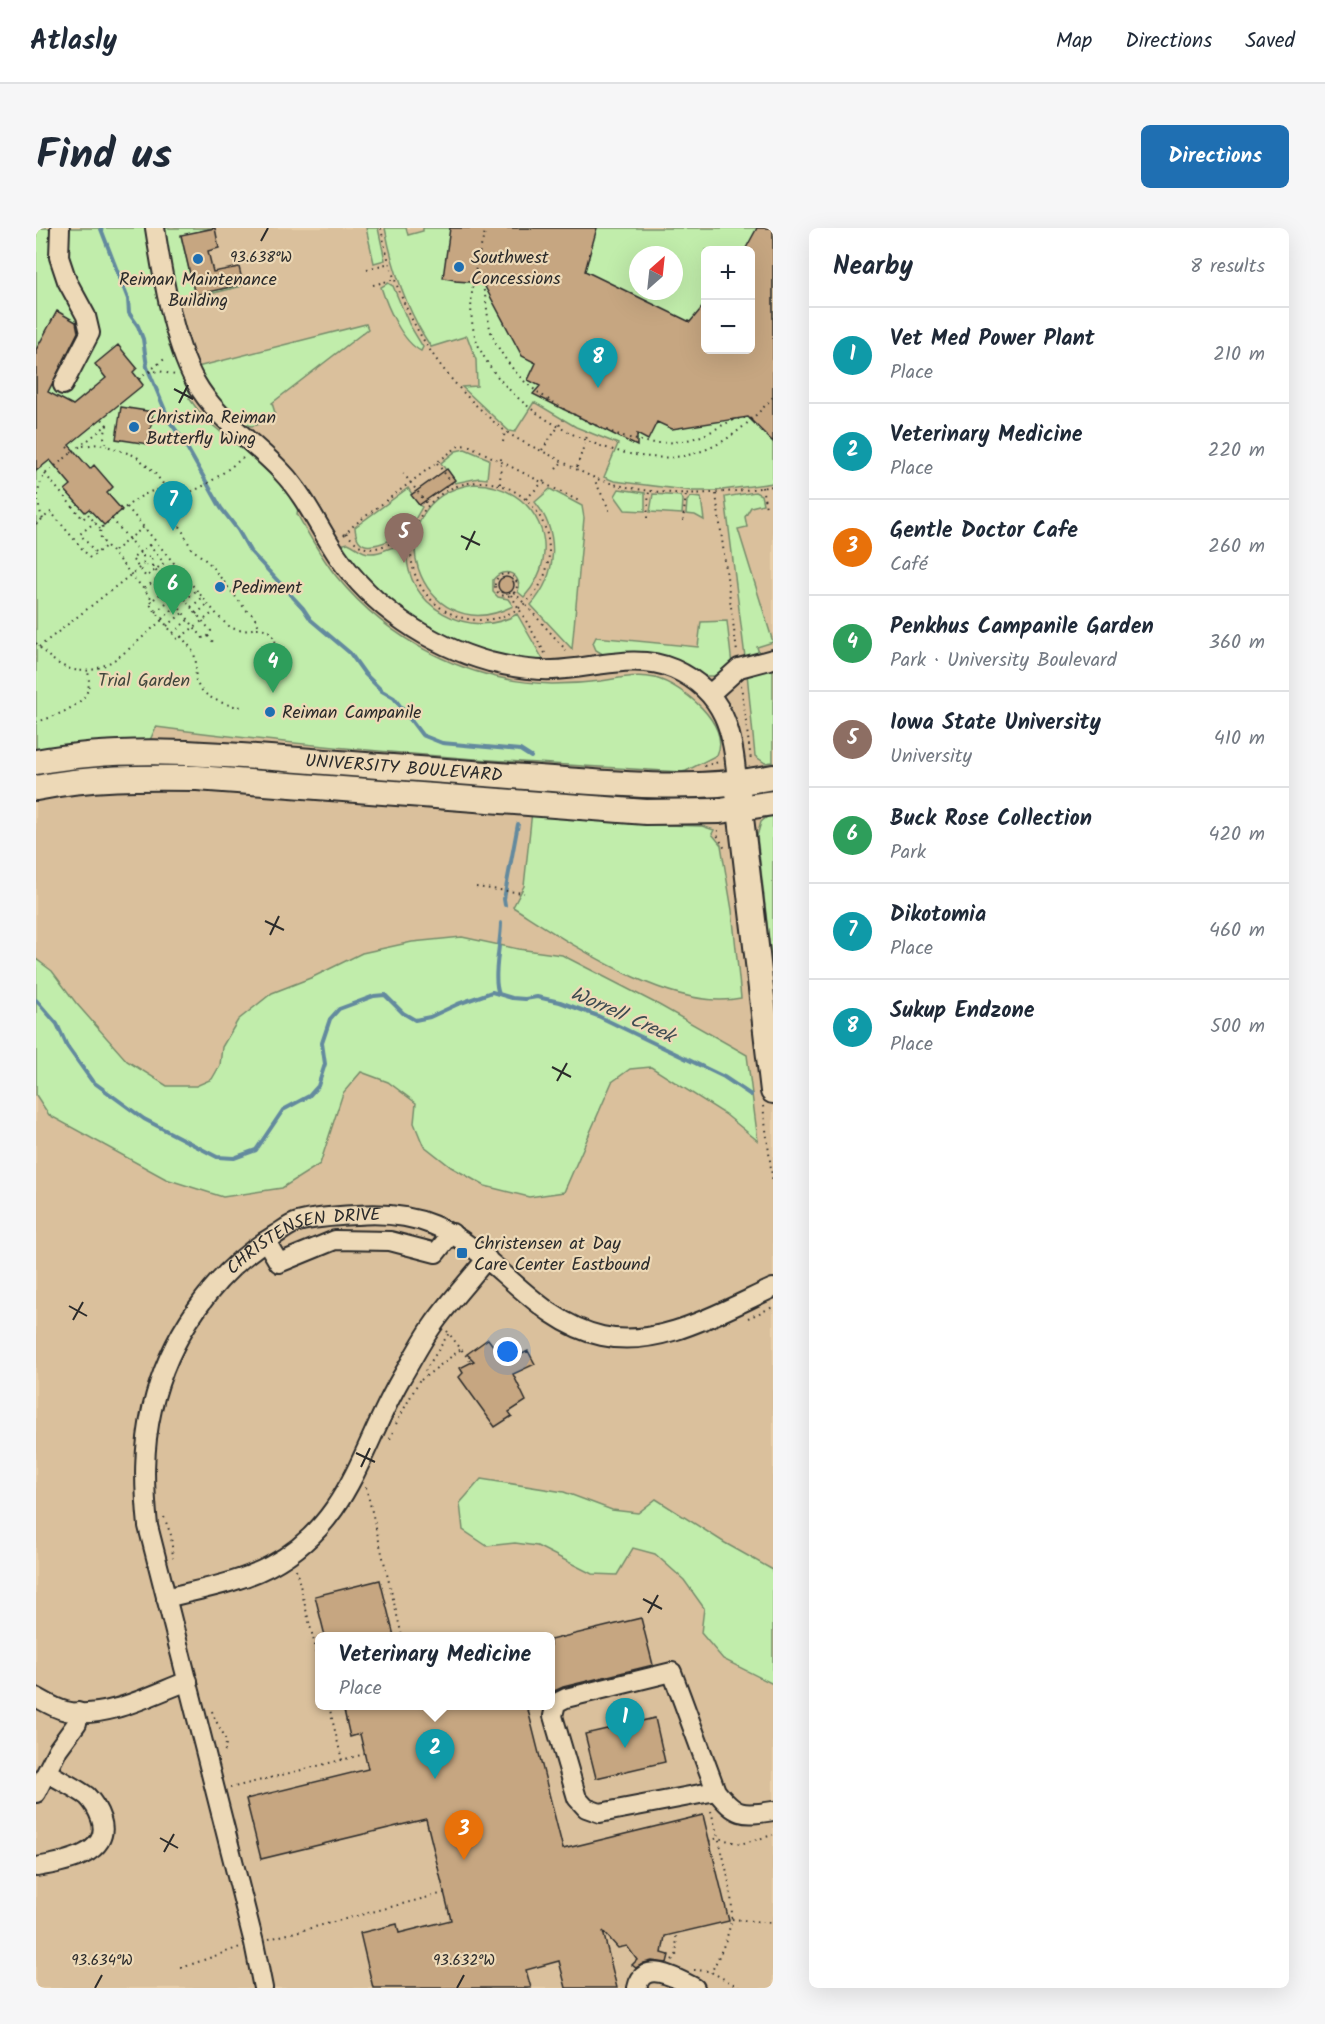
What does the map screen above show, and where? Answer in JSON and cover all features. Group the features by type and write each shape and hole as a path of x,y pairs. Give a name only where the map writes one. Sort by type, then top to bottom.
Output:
{"main road":[{"name":"UNIVERSITY BOULEVARD","path":"36,762 93,753 145,751 290,759 646,787 737,784 773,777"},
{"name":"UNIVERSITY BOULEVARD","path":"36,788 95,780 144,777 208,779 646,812 740,809 773,803"},
{"path":"737,784 768,1094"}],"street":[{"path":"60,228 59,257 67,281 87,316 90,333 63,385"},
{"path":"155,228 166,290 194,379 205,397 226,421 283,473 300,495 337,555 356,579 387,609 419,632 450,648 469,656 511,667 551,671 629,662 662,665 686,675 710,694 720,708 732,735 737,784"},
{"path":"710,694 739,668 773,658"},
{"name":"CHRISTENSEN DRIVE","path":"263,1988 254,1943 148,1526 144,1481 146,1443 152,1408 163,1374 193,1313 242,1258 297,1222 366,1214 396,1215 452,1233 487,1258 564,1322 596,1335 628,1340 658,1336 773,1288"},
{"path":"266,1241 279,1263 335,1240 390,1241 436,1253 452,1233"},
{"path":"166,1598 245,1577 271,1566 316,1532 349,1488 398,1383 433,1325 487,1258"},
{"path":"555,1708 556,1704 566,1698 672,1672 716,1791 728,1806 746,1815 773,1811"},
{"path":"36,1697 66,1711 93,1714 188,1681"},
{"path":"554,1710 553,1716 577,1798 586,1808 600,1813 716,1791"},
{"path":"36,1793 58,1749 77,1723 78,1712"},
{"path":"36,1867 66,1862 89,1852 99,1841 104,1827 98,1809 86,1796 46,1772"},
{"path":"637,1988 642,1978 651,1972 666,1973 687,1982"}],"path":[{"path":"381,228 395,279 410,317 442,370 505,431 611,484 686,494 716,494 773,486"},
{"path":"486,228 471,301 475,335 480,350 510,390 558,426 585,440 607,447 640,455 676,457 715,446 738,432 773,397"},
{"path":"367,269 390,263"},
{"path":"476,274 482,285 491,332 505,358 524,381 557,405 627,438 656,443 688,440 715,430 735,419 742,417 753,419"},
{"path":"372,285 395,279"},
{"path":"139,379 160,362"},
{"path":"148,372 164,372 179,377"},
{"path":"102,418 107,425 104,437 107,446"},
{"path":"542,450 563,420"},
{"path":"43,519 38,509 36,494 38,482 107,425"},
{"path":"503,442 505,431"},
{"path":"577,469 588,433"},
{"path":"80,446 99,444 107,446 135,456 145,463 170,493 172,512 190,548 209,563 246,610 253,615 260,628 274,636 277,657"},
{"path":"338,541 354,525 410,482 456,448 465,445 501,460 579,501"},
{"path":"67,447 72,452"},
{"path":"100,529 127,507 153,491 186,493 215,478 250,453"},
{"path":"500,484 501,460"},
{"path":"556,469 563,462"},
{"path":"437,463 454,486"},
{"path":"403,473 428,505"},
{"path":"45,474 83,519 88,514 95,522 106,545 153,600"},
{"path":"593,477 609,509 609,515"},
{"path":"482,481 500,484 526,498 543,520 549,546 546,573 540,586 519,609 493,619 461,618 447,612 428,596 415,576 411,561 411,543 418,518 428,505 444,491 454,486 482,481"},
{"path":"526,498 543,481"},
{"path":"762,488 766,508"},
{"path":"647,518 649,490"},
{"path":"683,521 686,494"},
{"path":"716,494 738,660"},
{"path":"127,507 228,626 244,631 260,628"},
{"path":"36,524 51,512 90,558 106,545"},
{"path":"112,519 143,556 153,557"},
{"path":"95,522 80,534 96,553"},
{"path":"112,552 144,526"},
{"path":"346,533 359,545 372,550 396,541 411,543"},
{"path":"149,545 156,554 164,563 146,577 132,559 149,545"},
{"path":"163,549 153,557 152,566 179,593 211,631 208,636 203,638 165,590"},
{"path":"143,556 143,565"},
{"path":"39,647 143,565 152,566"},
{"path":"144,589 176,565"},
{"path":"509,574 515,579 517,586 511,595 501,595 496,590 495,583 499,577 509,574"},
{"path":"184,575 149,603 161,620 178,640 214,612"},
{"path":"179,593 191,583"},
{"path":"184,600 197,590"},
{"path":"514,592 566,650 559,657"},
{"path":"511,595 549,660"},
{"path":"190,607 202,597"},
{"path":"156,612 172,598"},
{"path":"196,614 208,604"},
{"path":"36,643 50,659 63,666 88,670 102,668 178,605"},
{"path":"167,626 184,612"},
{"path":"172,633 189,619"},
{"path":"208,636 214,643"},
{"path":"181,637 192,648 196,658 196,680 202,689 225,704 245,706"},
{"path":"36,722 73,706 85,696 89,687 88,670"},
{"path":"740,677 751,763"},
{"path":"476,887 524,892"},
{"path":"768,1094 773,1184"},
{"path":"445,1328 471,1362"},
{"path":"390,1439 418,1382 449,1333"},
{"path":"418,1382 461,1349"},
{"path":"361,1464 401,1632"},
{"path":"292,1551 315,1645"},
{"path":"330,1710 342,1760"},
{"path":"216,1792 365,1754"},
{"path":"711,1973 722,1952 732,1918 729,1885 711,1809 716,1791"},
{"path":"709,1841 718,1838 740,1844 773,1835"},
{"path":"181,1968 254,1943 444,1893"},
{"path":"732,1918 773,1923"},
{"path":"675,1965 669,1962 677,1954 676,1934"},
{"path":"687,1982 698,1970 711,1973 741,1988"}],"shaded area":[{"path":"36,228 773,228 773,1988 36,1988"}],"green space":[{"name":"Trial Garden","path":"36,228 155,228 193,394 189,398 203,417 235,444 250,442 300,496 297,514 320,554 336,576 380,620 432,654 490,675 552,684 635,676 655,678 666,682 690,698 711,719 720,743 717,755 682,772 418,754 156,727 145,751 36,762"},
{"path":"162,228 214,228 181,236 195,295 243,284 242,286 182,301 176,296"},
{"path":"366,228 378,228 385,260 374,263"},
{"path":"385,228 406,228 408,235 423,231 423,228 773,228 773,483 715,491 693,491 614,481 604,477 618,444 576,427 534,402 515,432 509,431 462,387 477,386 476,360 467,336 431,347 408,305 397,275"},
{"path":"388,283 393,286 409,324 423,347 421,351 408,340 391,313 381,287"},
{"path":"366,324 368,329 272,403 275,413 257,425 251,426 239,421 211,393 197,367"},
{"path":"465,449 489,459 487,479 479,478 455,483 441,463 456,451"},
{"path":"474,484 496,487 514,495 529,508 539,523 544,541 543,560 537,579 524,597 518,592 518,580 515,576 507,572 497,575 493,580 493,592 498,597 508,599 513,606 480,615 452,609 431,593 418,569 415,542 422,517 441,496"},
{"path":"408,488 422,507 410,534 377,545 362,544 357,538 355,527"},
{"path":"550,489 582,506 584,518 572,649 531,605 540,593 551,568 552,541 549,527 535,502"},
{"path":"619,489 645,493 645,511 625,510 615,496"},
{"path":"755,492 761,495 763,504 751,507 745,517 747,527 738,529 773,642 757,647 759,653 745,657 725,497"},
{"path":"653,494 680,496 683,500 682,514 650,512"},
{"path":"691,497 701,498 704,520 695,515 686,514 687,501"},
{"path":"348,543 367,553 380,552 392,547 407,549 409,569 416,587 428,602 443,613 461,621 480,624 499,622 517,614 545,663 499,656 457,643 409,616 366,580 340,545"},
{"path":"727,621 732,665 714,676 702,676 606,656 596,650 593,643 596,637 698,647 701,622"},
{"path":"773,666 773,762 765,763 755,756 747,673"},
{"path":"142,758 647,793 647,798 624,800 36,780 36,769"},
{"path":"532,811 600,816 631,824 702,826 714,830 712,834 721,845 732,910 741,998 713,1000 684,995 653,985 592,956 513,907 524,886"},
{"path":"773,812 773,975 757,836 761,822"},
{"path":"462,937 518,949 562,955 659,1005 747,1055 758,1141 725,1114 651,1067 630,1069 612,1082 564,1192 529,1197 485,1186 451,1167 423,1145 414,1123 416,1103 388,1082 361,1072 343,1093 320,1164 282,1188 223,1197 166,1179 49,1115 36,1095 36,959 52,971 76,1003 127,1061 167,1086 196,1086 212,1079 220,1065 222,1047 238,1020 272,993 313,977 362,953 412,942"},
{"path":"481,1479 564,1492 612,1510 638,1513 656,1499 725,1543 773,1570 773,1684 723,1659 701,1633 704,1608 684,1580 655,1554 633,1548 617,1575 592,1574 537,1546 515,1543 487,1546 463,1530 460,1503"}],"building":[{"name":"Reiman Maintenance Building","path":"215,228 219,248 208,251 213,272 239,267 243,284 195,295 181,235"},
{"path":"450,228 597,228 585,271 629,292 629,300 645,300 690,322 701,309 701,354 755,354 755,246 747,246 757,228 773,228 773,442 748,417 672,429 657,422 648,440 637,434 637,446 533,394 540,386 528,380 536,363 522,356 483,283 443,278"},
{"path":"57,311 76,322 78,332 48,392 73,405 106,378 95,364 118,345 137,368 133,372 143,385 69,445 90,469 94,465 113,487 107,493 122,510 104,525 89,509 85,512 65,490 71,485 50,460 36,471 36,350"},
{"name":"Christina Reiman Butterfly Wing","path":"121,407 153,412 148,444 116,439"},
{"path":"447,469 455,480 419,505 411,495"},
{"path":"503,577 509,577 514,585 512,591 503,593 498,588 498,582"},
{"path":"488,1339 497,1351 500,1348 508,1361 528,1351 535,1364 513,1374 526,1401 509,1412 512,1416 495,1427 459,1377 463,1373 460,1368 474,1361 467,1354"},
{"path":"380,1580 393,1632 324,1632 315,1596"},
{"path":"641,1618 653,1665 555,1691 555,1639"},
{"path":"344,1710 528,1710 563,1849 703,1815 729,1921 665,1936 662,1953 669,1955 667,1963 652,1961 636,1968 632,1965 637,1960 627,1946 618,1948 603,1931 617,1988 566,1988 559,1961 526,1970 531,1988 373,1988 360,1933 397,1924 399,1933 451,1920 426,1819 261,1859 246,1799 368,1769 360,1734 350,1737"},
{"path":"655,1718 665,1762 596,1778 585,1734"}],"waterway":[{"path":"101,229 128,299 129,313 143,339 147,367 170,422 181,437 221,508 250,551 303,608 311,620 350,653 365,674 382,691 394,698 422,735 442,743 520,750 531,757"},
{"path":"505,905 504,899 518,824"},
{"path":"499,994 496,979 501,923"},
{"name":"Worrell Creek","path":"36,1000 57,1024 67,1046 92,1081 144,1119 217,1157 234,1158 256,1150 283,1110 309,1096 318,1086 325,1064 322,1043 330,1019 339,1009 374,996 385,995 403,1013 415,1020 430,1017 492,992 512,998 537,997 560,1002 598,1016 724,1077 751,1095"}],"place":[{"name":"Reiman Maintenance Building","path":"198,259"},
{"name":"Southwest Concessions","path":"459,267"},
{"name":"Sukup Endzone","path":"598,388"},
{"name":"Christina Reiman Butterfly Wing","path":"134,427"},
{"name":"Dikotomia","path":"173,531"},
{"name":"Iowa State University","path":"404,563"},
{"name":"Pediment","path":"220,587"},
{"name":"Buck Rose Collection","path":"173,615"},
{"name":"Penkhus Campanile Garden","path":"273,693"},
{"name":"Reiman Campanile","path":"270,712"},
{"name":"Christensen at Day Care Center Eastbound","path":"462,1253"},
{"name":"Vet Med Power Plant","path":"625,1748"},
{"name":"Veterinary Medicine","path":"435,1779"},
{"name":"Gentle Doctor Cafe","path":"464,1860"}]}
